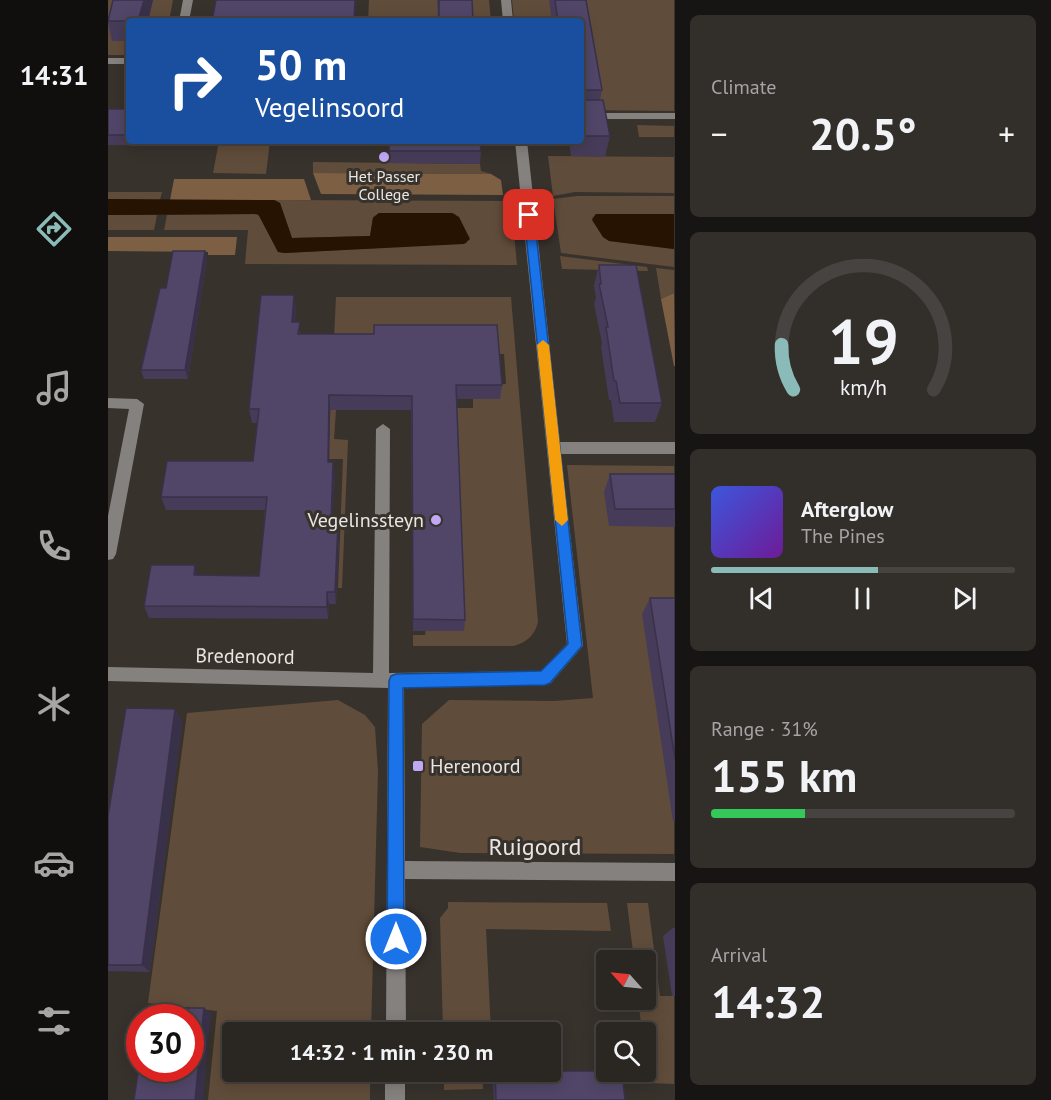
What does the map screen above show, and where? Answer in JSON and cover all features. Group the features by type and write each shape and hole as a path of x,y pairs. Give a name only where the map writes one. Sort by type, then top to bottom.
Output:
{"street":[{"path":"185,18 188,0"},
{"path":"506,0 508,18"},
{"path":"108,61 126,61"},
{"path":"584,116 675,116"},
{"name":"Bredenoord","path":"108,674 388,681 545,678 575,646 521,144"},
{"path":"108,403 138,404 108,554"},
{"path":"383,429 388,681 396,870 396,1022"},
{"path":"554,448 675,448"},
{"name":"Ruigoord","path":"396,870 675,872"},
{"path":"395,1100 396,1082"}],"shaded area":[{"path":"108,0 173,0 170,18 126,18 126,55 108,55"},
{"path":"369,0 489,0 491,18 368,18"},
{"path":"512,0 674,0 674,111 584,110 584,18 514,18"},
{"path":"637,125 674,126 674,137 639,137"},
{"path":"218,144 270,144 266,174 213,173"},
{"path":"548,156 674,157 674,193 575,192 553,196"},
{"path":"313,162 480,164 481,171 491,174 313,173"},
{"path":"313,173 491,174 501,180 503,195 321,194"},
{"path":"174,179 304,179 311,200 170,200"},
{"path":"108,192 162,192 160,200 108,199"},
{"path":"577,196 674,196 674,214 596,214 592,218 603,237 609,241 674,249 674,267 561,253 553,199"},
{"path":"108,199 274,200 280,203 292,238 370,236 373,218 379,213 452,213 459,217 470,239 464,244 285,253 278,252 258,214 108,215"},
{"path":"275,200 511,201 517,265 245,264 248,230 164,230 167,215 254,214 260,216 278,252 285,253 467,243 455,214 452,213 379,213 373,217 370,236 292,238 280,203"},
{"path":"596,214 674,214 674,249 609,241 603,237 592,220"},
{"path":"108,215 157,215 154,230 108,230"},
{"path":"108,237 237,237 235,255 208,255 208,252 108,251"},
{"path":"560,256 647,267 648,271 562,269"},
{"path":"656,268 674,270 674,293 661,299"},
{"path":"674,293 675,366 661,299"},
{"path":"336,297 511,297 538,622 533,634 523,642 514,646 413,646 413,635 425,635 455,408 473,408 473,399 499,384 506,384 504,354 497,354 336,410 334,439 348,440 342,588 338,588 343,459 328,459"},
{"path":"567,465 674,466 674,854 460,853 420,847 422,724 449,700 554,701 593,698"},
{"path":"338,700 365,715 375,727 378,771 371,1022 222,1022 222,1082 370,1082 370,1100 208,1100 217,1011 204,1009 204,1004 148,1003 187,713"},
{"path":"448,902 607,903 611,931 486,929 491,1022 443,1022 440,918 448,908"},
{"path":"627,903 648,903 654,950 633,950"},
{"path":"656,965 660,996 674,996 674,1084 649,1083 656,1082 656,1022 641,1022 639,1010 656,1010"},
{"path":"444,1082 483,1082 483,1089 444,1090"}],"building":[{"path":"113,0 144,0 139,18 108,21"},
{"path":"216,0 355,0 354,18 213,18"},
{"path":"439,0 472,0 473,18 439,18"},
{"path":"555,0 586,0 602,90 584,90 584,18 558,18"},
{"path":"584,100 603,100 610,136 584,136"},
{"path":"108,109 126,109 126,135 108,135"},
{"path":"389,144 480,144 481,151 389,151"},
{"path":"173,251 205,251 185,370 141,370 160,288 166,288"},
{"path":"599,265 636,265 662,403 620,403 616,381 614,381 606,327 608,327 599,284 601,284"},
{"path":"261,295 294,295 292,322 300,322 298,334 374,334 374,325 497,325 502,385 456,385 465,620 413,619 412,396 329,395 328,462 333,462 331,523 338,523 335,592 327,592 327,607 144,606 151,565 195,565 194,575 259,576 267,497 161,497 167,461 253,461 259,409 249,409"},
{"path":"610,474 675,474 675,509 615,509"},
{"path":"650,598 675,598 675,759"},
{"path":"126,708 175,709 142,965 108,965 108,816"},
{"path":"561,1071 596,1071 596,1082 623,1082 625,1100 496,1100 495,1082 561,1082"},
{"path":"137,1082 197,1082 195,1100 134,1100"}],"slow traffic":[{"path":"543,345 562,520"}],"place":[{"name":"Het Passer College","path":"384,157"},
{"name":"Vegelinssteyn","path":"436,520"},
{"name":"Herenoord","path":"418,766"}],"route":[{"path":"396,939 396,681 545,678 575,646 529,215"}]}
